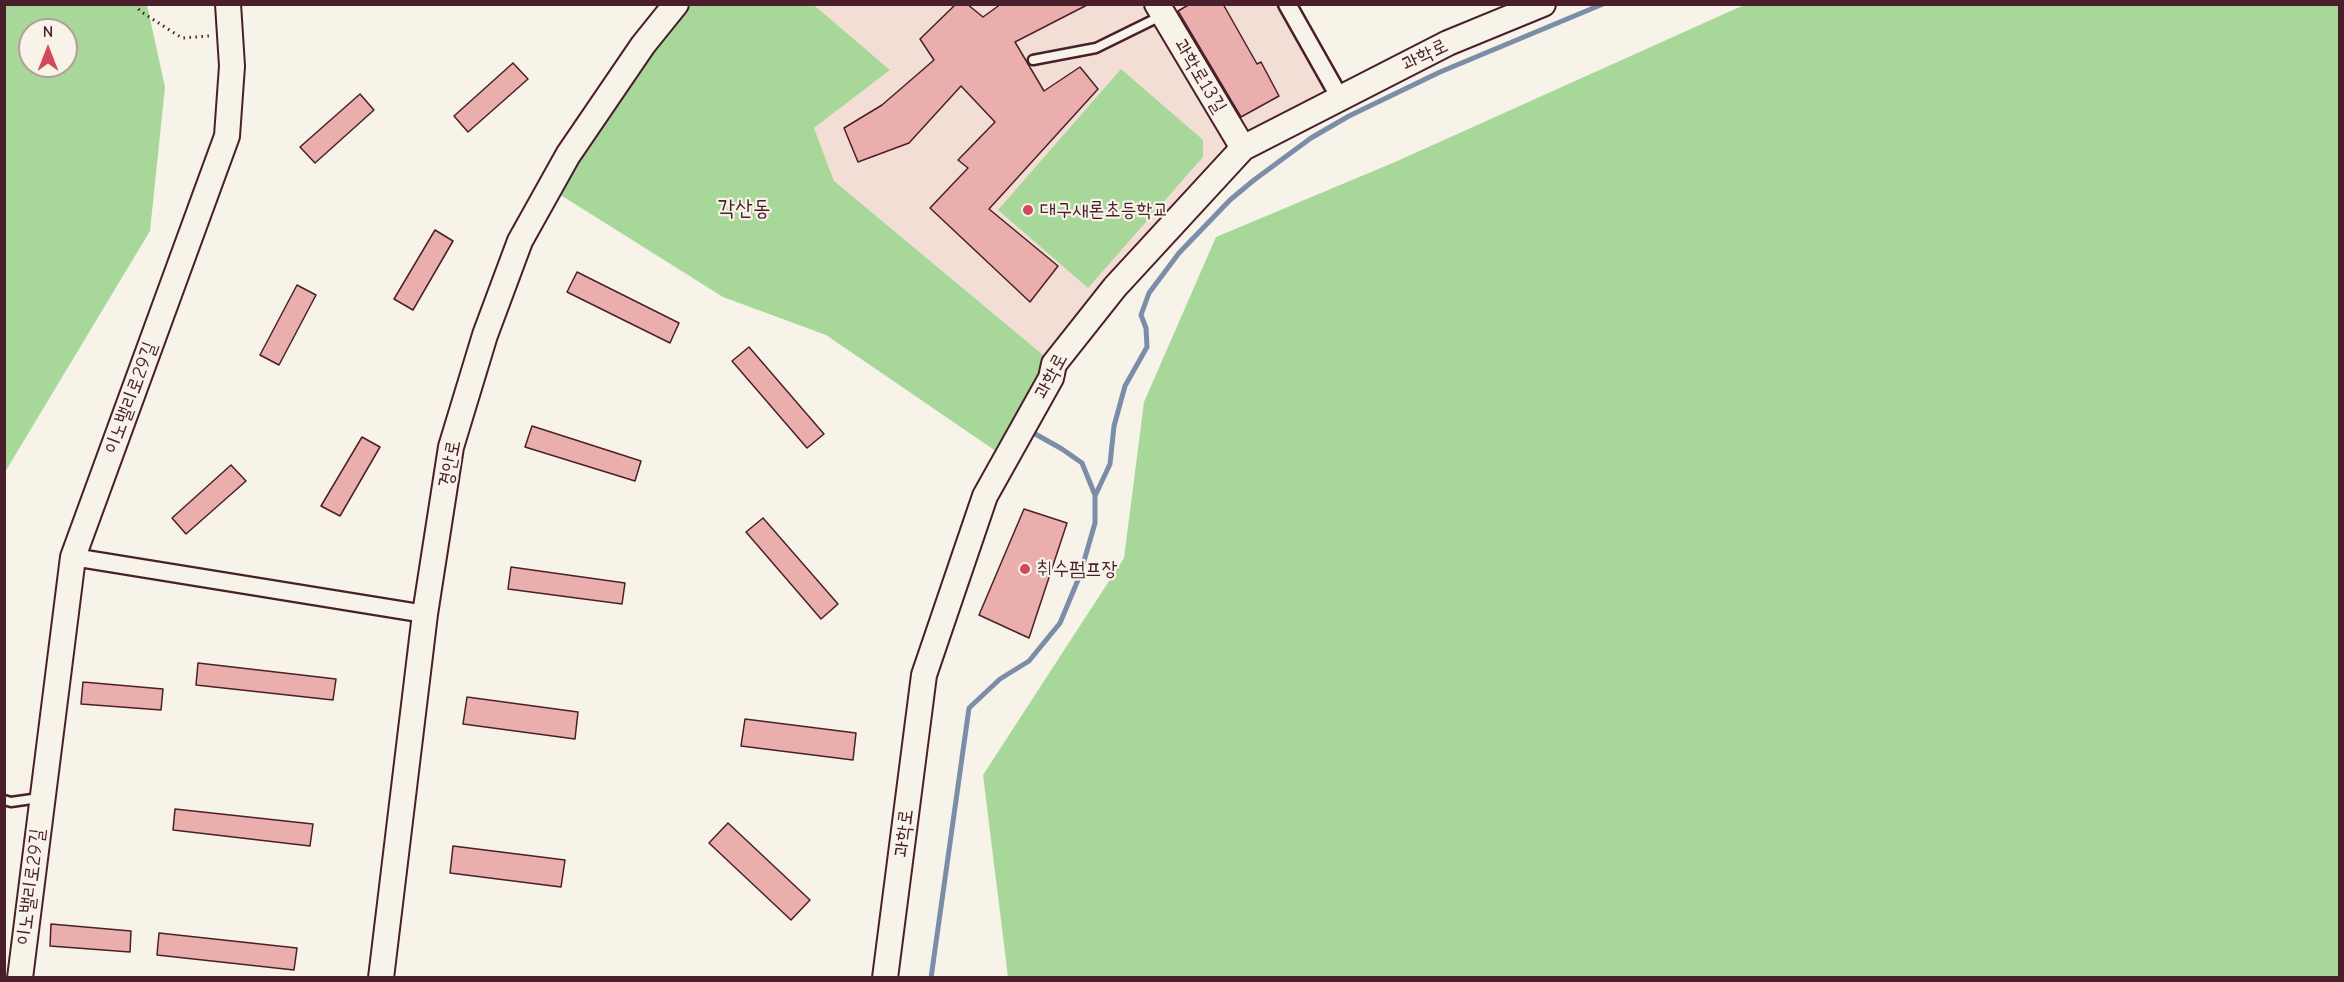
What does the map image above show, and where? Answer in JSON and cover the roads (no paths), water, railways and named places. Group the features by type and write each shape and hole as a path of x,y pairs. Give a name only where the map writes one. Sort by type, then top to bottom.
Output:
{"street":[{"name":"이노밸리로29길","path":"20,978 73,557 227,136 232,66 228,4"},
{"name":"경안로","path":"381,978 425,614 451,447 484,335 520,241 568,155 643,45 676,4"},
{"path":"1287,4 1340,98"},
{"name":"과학로","path":"885,978 924,675 985,496 1051,378 1054,364 1115,287 1244,148 1448,43 1543,4"},
{"name":"과학로13길","path":"1160,10 1244,148"},
{"path":"73,557 425,614"}],"lane":[{"path":"1033,60 1096,48 1160,10"},
{"name":"이노밸리로29길","path":"4,800 10,802 43,797"}],"waterway":[{"path":"931,978 969,708 1000,679 1029,661 1060,623 1080,575 1095,523 1095,496 1110,464 1114,426 1125,386 1147,347 1146,328 1141,315 1149,293 1179,253 1230,200 1311,138 1349,116 1440,72 1603,4"},
{"path":"1030,431 1082,463 1095,495"}],"place":[{"name":"대구새론초등학교","path":"1028,210"},
{"name":"취수펌프장","path":"1025,569"}],"district":[{"name":"각산동","path":"744,209"}]}
